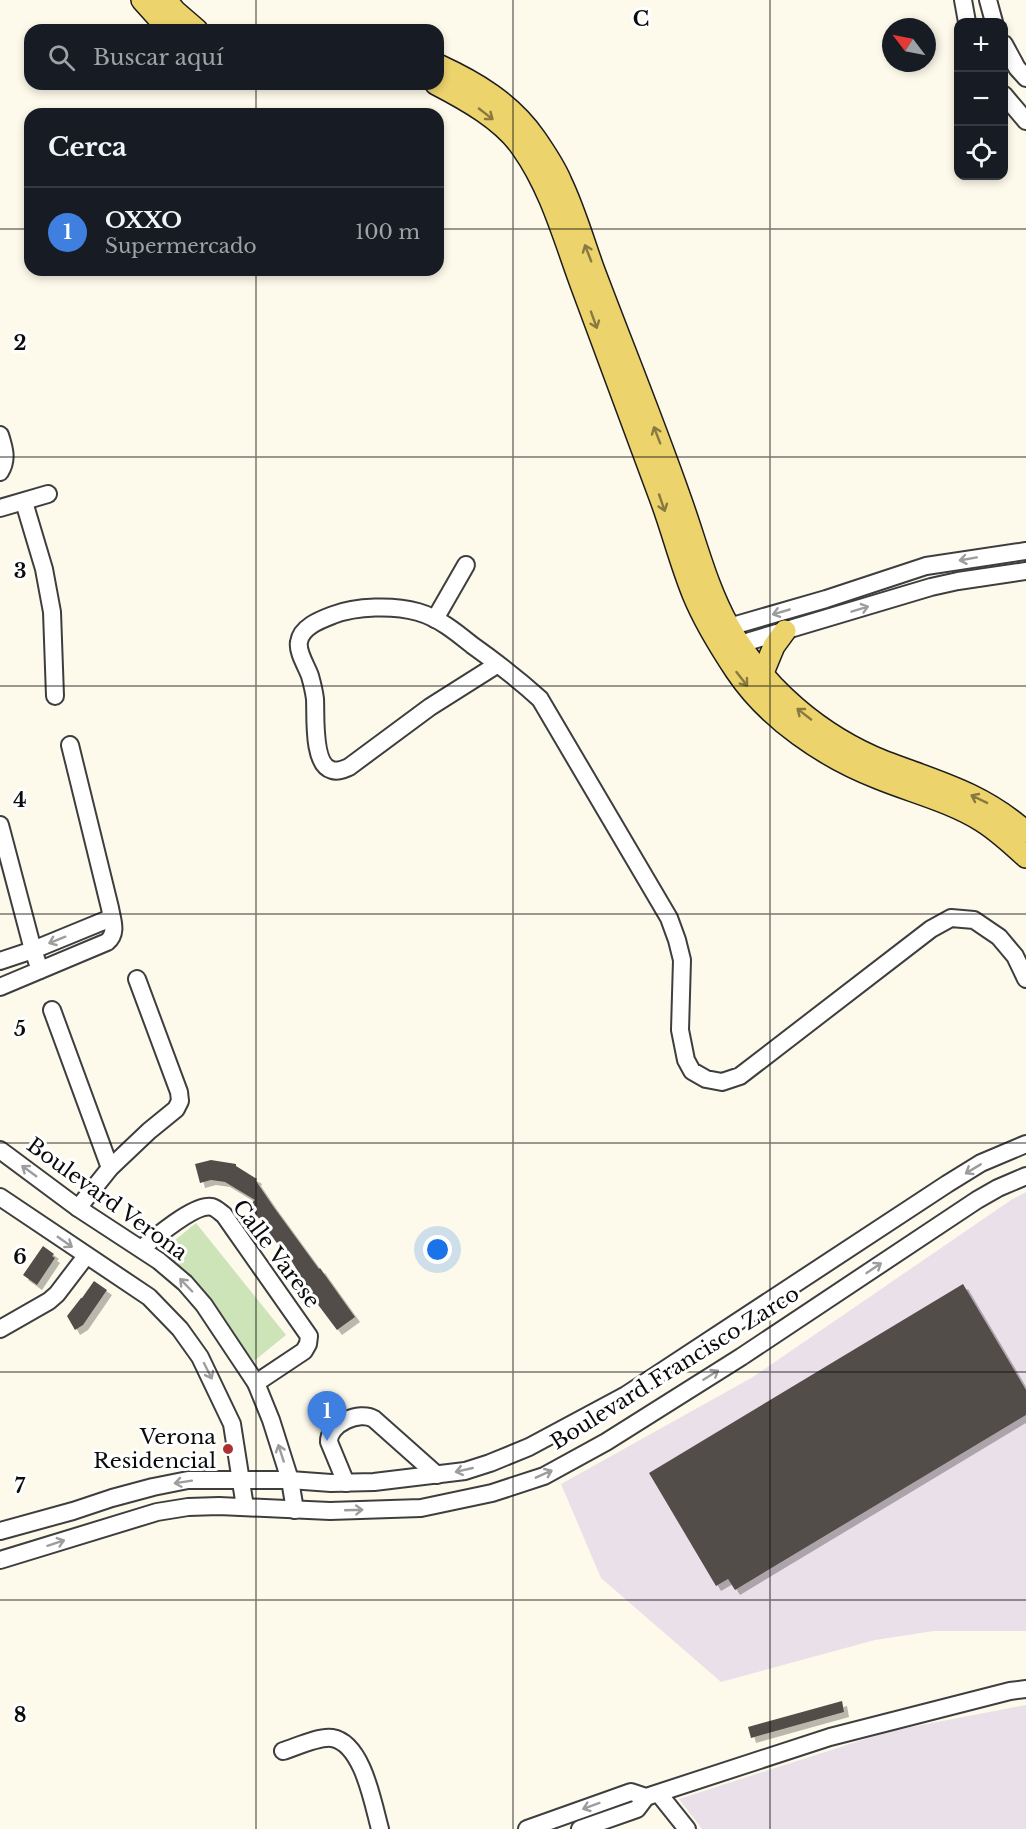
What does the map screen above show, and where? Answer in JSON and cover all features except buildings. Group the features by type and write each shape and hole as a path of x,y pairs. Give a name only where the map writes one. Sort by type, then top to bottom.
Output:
{"main road":[{"path":"142,0 164,24"},
{"path":"166,0 190,24"},
{"path":"444,68 471,81 504,104 534,136 561,181 593,293 694,597 727,640 801,712 828,731 883,761 957,788 992,805 1026,832"},
{"path":"444,89 480,109 521,146 554,207 593,293"},
{"path":"762,675 774,646 785,631"},
{"path":"727,640 737,673 763,705 818,747 876,778 950,805 982,821 1026,857"}],"street":[{"path":"963,0 966,18"},
{"path":"987,0 993,18"},
{"path":"1008,49 1023,68"},
{"path":"1008,100 1026,121"},
{"path":"0,435 5,457 0,472"},
{"path":"0,508 48,494"},
{"path":"24,502 44,569 52,612 55,696"},
{"path":"727,640 846,592 926,566 1026,551"},
{"path":"435,619 466,565"},
{"path":"727,640 785,631 931,587 1026,571"},
{"path":"498,664 423,712 350,768 340,771 331,770 325,766 318,752 315,698 311,678 299,648 299,641 303,634 319,620 344,610 383,607 417,611 435,619 498,664 540,699 669,918 682,960 680,1030 684,1054 692,1071 706,1079 722,1082 740,1076 931,928 951,918 974,920 999,937 1016,956 1026,979"},
{"path":"0,987 107,942 114,933 70,745"},
{"path":"0,825 40,970"},
{"path":"0,961 111,918"},
{"path":"78,1208 110,1168 176,1108 180,1101 179,1092 137,979"},
{"path":"52,1010 110,1168"},
{"name":"Boulevard Francisco Zarco","path":"0,1531 153,1487 188,1480 290,1479 346,1483 374,1482 465,1471 490,1463 529,1447 626,1395 947,1184 981,1163 1026,1144"},
{"name":"Boulevard Verona","path":"0,1150 78,1208 141,1248 185,1283 204,1305 255,1383 271,1420 290,1479 295,1510"},
{"name":"Boulevard Francisco Zarco","path":"0,1560 157,1512 188,1507 219,1506 330,1511 421,1508 492,1493 544,1476 606,1442 741,1357 977,1200 1026,1176"},
{"path":"0,1197 148,1297 180,1329 200,1357 232,1425 245,1507"},
{"name":"Calle Varese","path":"141,1248 193,1211 204,1207 214,1207 224,1215 309,1336 304,1351 255,1383"},
{"path":"0,1329 49,1301 86,1256"},
{"path":"346,1483 328,1436 337,1426 359,1416 370,1416 437,1475"},
{"path":"580,1829 637,1809 653,1795 830,1737 1010,1691 1026,1689"},
{"path":"283,1751 324,1738 333,1738 344,1743 362,1767 380,1829"},
{"path":"526,1829 631,1792 653,1795 687,1829"}],"shaded area":[{"path":"1026,1192 1026,1631 934,1631 875,1640 721,1682 601,1578 561,1484 753,1377"},
{"path":"1026,1705 1026,1829 702,1829 679,1799 890,1731"}],"green space":[{"path":"196,1223 286,1335 254,1361 164,1249"}],"place":[{"name":"OXXO","path":"327,1441"},
{"name":"Verona Residencial","path":"228,1449"}]}
